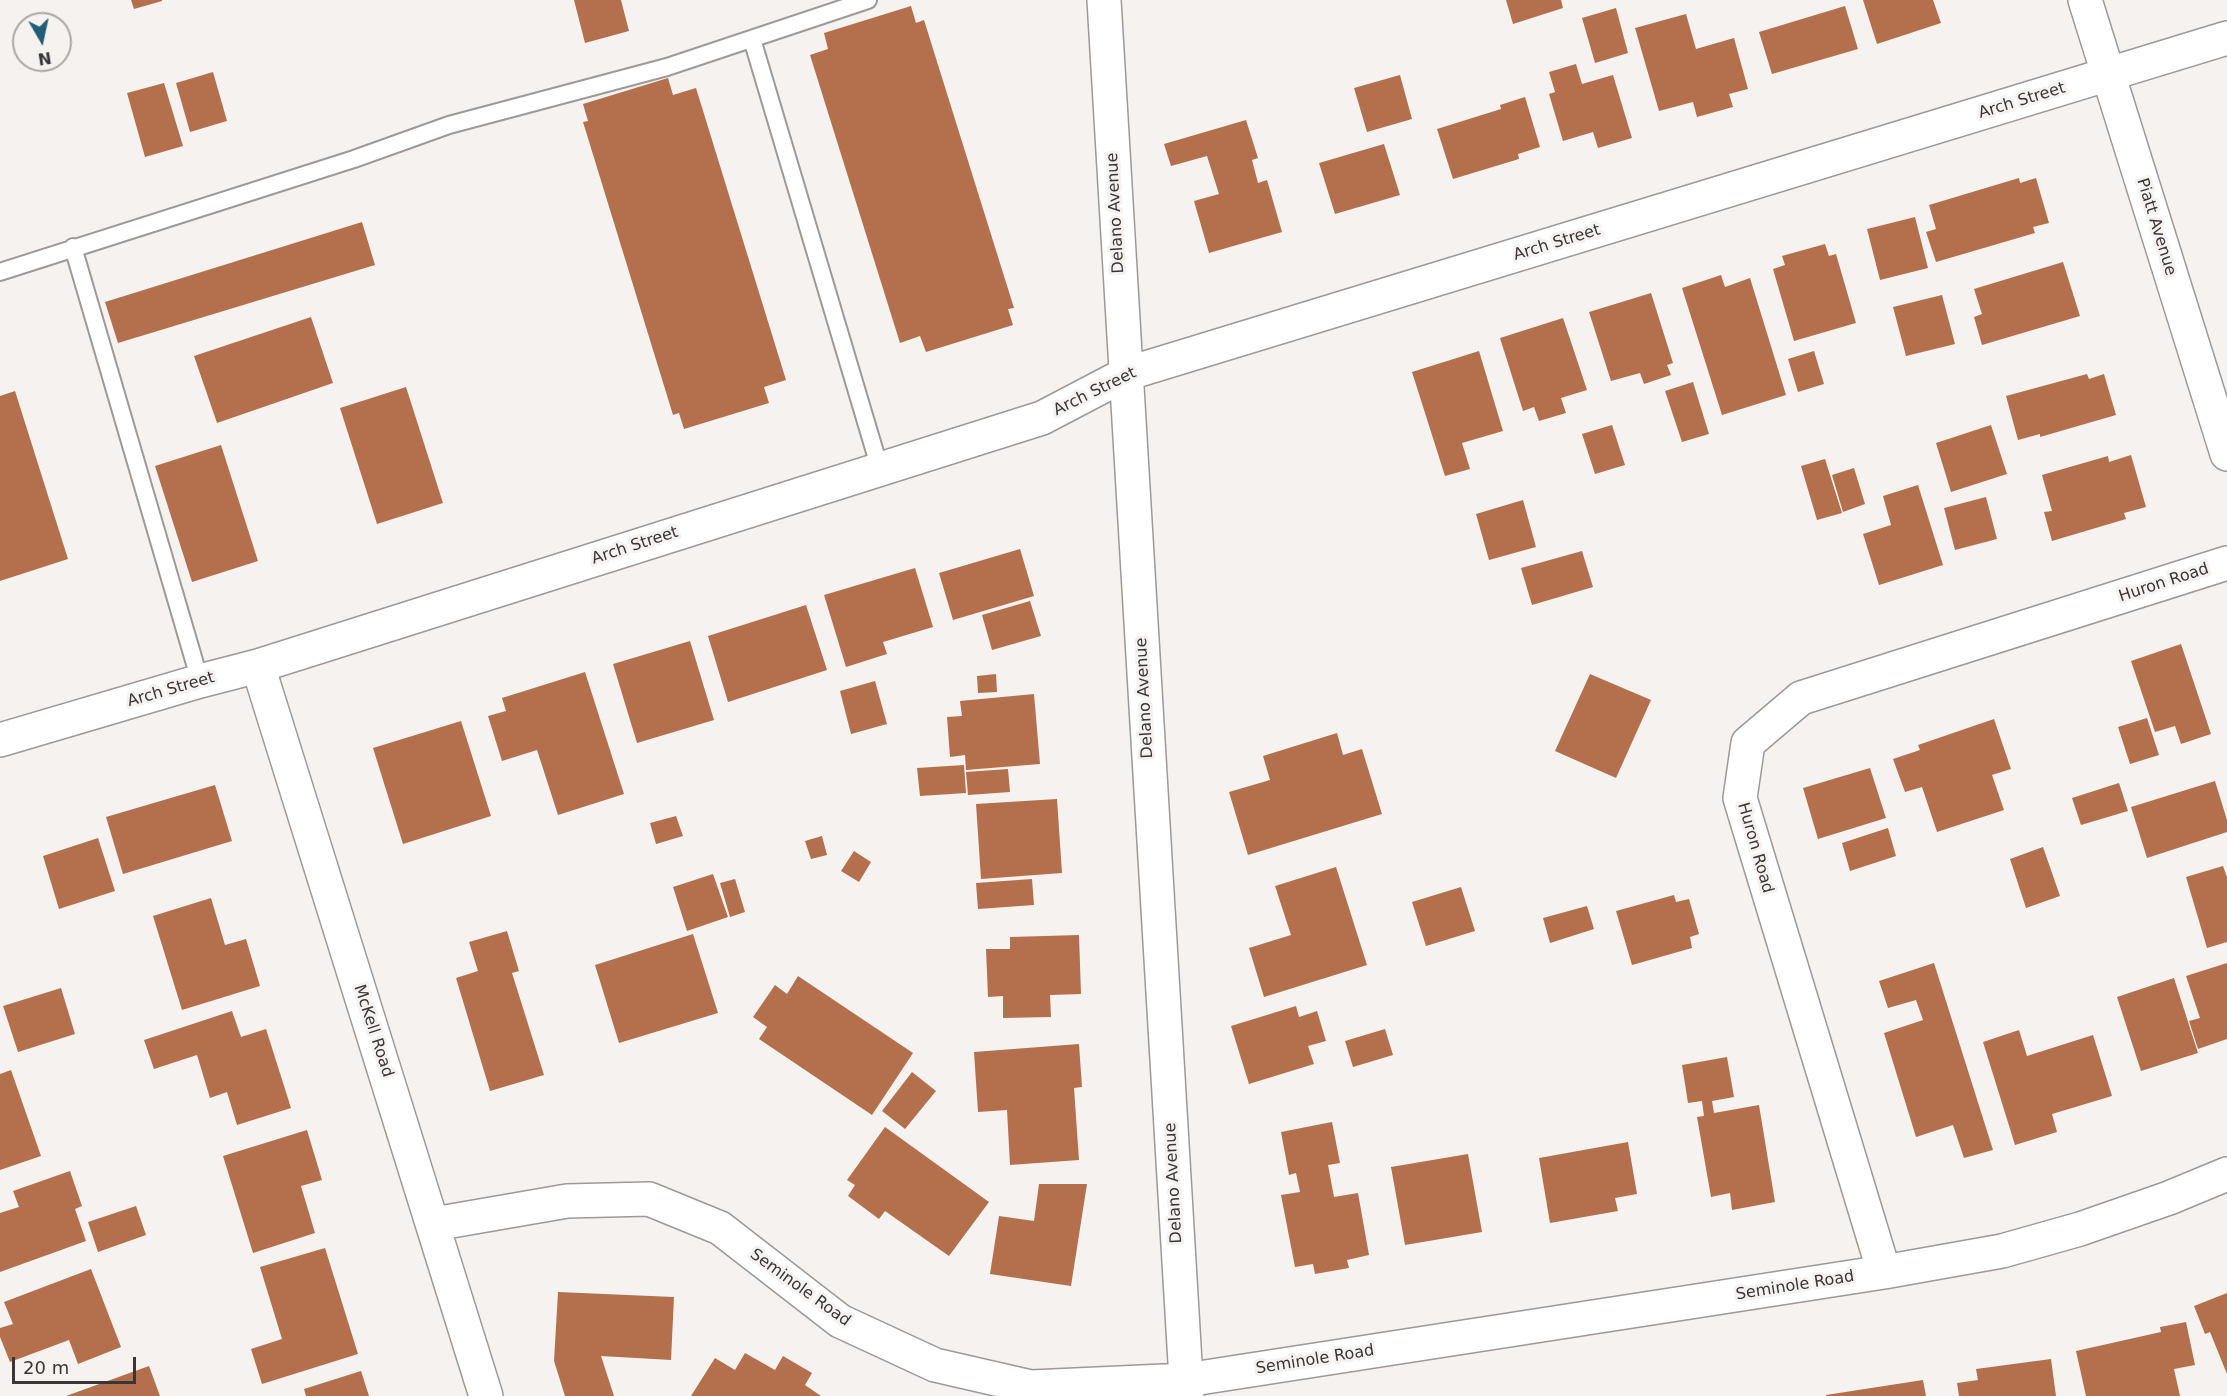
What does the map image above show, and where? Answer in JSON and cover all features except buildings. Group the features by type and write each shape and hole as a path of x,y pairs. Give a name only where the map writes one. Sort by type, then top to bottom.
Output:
{"street":[{"name":"Delano Avenue","path":"1104,0 1186,1388"},
{"name":"Piatt Avenue","path":"2085,0 2227,454"},
{"name":"Arch Street","path":"0,741 258,666 1042,418 1126,374 2227,38"},
{"name":"Huron Road","path":"1884,1272 1740,798 1748,743 1801,698 2227,563"},
{"name":"McKell Road","path":"258,666 486,1396"},
{"name":"Seminole Road","path":"434,1224 567,1201 649,1199 720,1228 840,1321 935,1365 1031,1387 1186,1388 2002,1251 2080,1229 2169,1198 2227,1174"}],"lane":[{"path":"0,272 354,159 449,125 667,67 868,0"},
{"path":"752,39 880,469"},
{"path":"73,247 200,681"}]}
